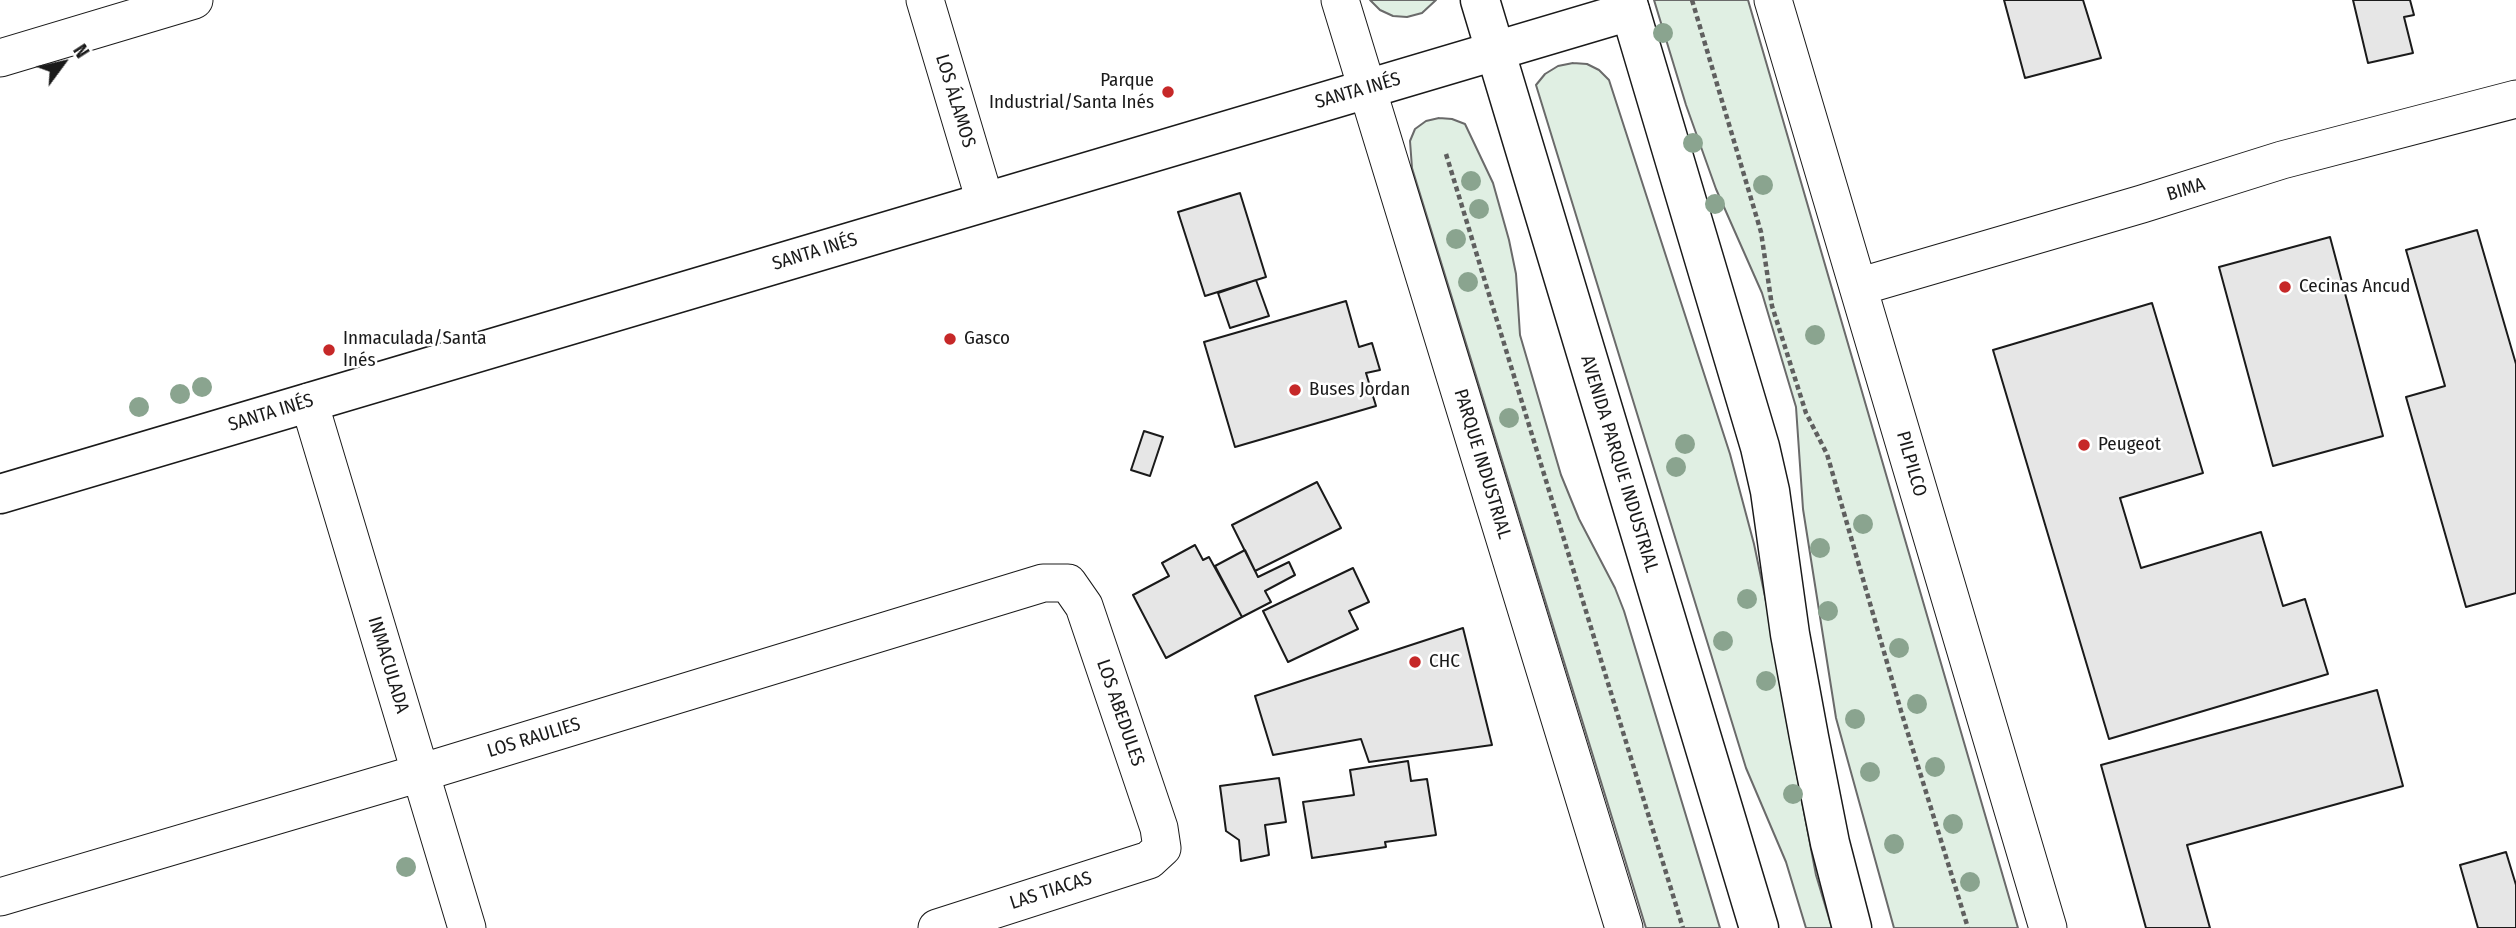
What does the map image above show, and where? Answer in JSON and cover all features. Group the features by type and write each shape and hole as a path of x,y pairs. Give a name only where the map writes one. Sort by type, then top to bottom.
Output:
{"main road":[{"name":"AVENIDA PARQUE INDUSTRIAL","path":"1480,0 1759,928"},
{"name":"SANTA INÉS","path":"0,494 1495,51 1629,6"},
{"path":"1629,6 1760,447 1770,491 1802,698 1830,843 1852,928"}],"street":[{"path":"0,58 194,0"},
{"name":"LOS ÁLAMOS","path":"925,0 985,201"},
{"name":"PARQUE INDUSTRIAL","path":"1340,0 1624,928"},
{"name":"PILPILCO","path":"1773,0 2048,928"},
{"name":"BIMA","path":"1858,287 2282,160 2516,99"},
{"name":"INMACULADA","path":"309,402 467,928"},
{"name":"LOS RAULIES","path":"0,897 1043,583 1068,583"},
{"name":"LOS ABEDULES","path":"1068,583 1084,606 1159,828 1162,848"},
{"name":"LAS TIACAS","path":"937,928 1149,860 1162,848"}],"path":[{"path":"1692,0 1761,232 1772,306 1806,414 1827,454 1901,711 1968,928"},
{"path":"1446,154 1683,928"}],"green space":[{"path":"1370,0 1436,0 1422,13 1407,17 1393,16 1380,10"},
{"path":"1654,0 1748,0 2018,928 1894,928 1836,718 1803,509 1796,407 1762,293 1716,189 1686,105"},
{"path":"1587,64 1599,70 1609,80 1730,454 1754,544 1816,875 1832,928 1806,928 1786,862 1746,768 1536,85 1545,74 1558,66"},
{"path":"1439,118 1465,124 1493,183 1516,274 1520,335 1561,475 1579,519 1624,611 1720,928 1646,928 1412,168 1410,141 1415,129 1426,121"}],"building":[{"path":"2004,0 2083,0 2101,58 2025,78"},
{"path":"2353,0 2410,0 2414,15 2404,17 2413,53 2368,63"},
{"path":"1240,193 1266,277 1205,296 1178,212"},
{"path":"2477,230 2516,364 2516,593 2466,607 2406,397 2445,386 2406,250"},
{"path":"2330,237 2383,436 2273,466 2219,267"},
{"path":"1256,280 1269,316 1230,328 1218,293"},
{"name":"Buses Jordan","path":"1346,301 1359,347 1372,343 1380,370 1366,373 1376,406 1235,447 1204,342"},
{"path":"2152,303 2203,473 2120,498 2141,568 2261,532 2283,606 2305,599 2328,674 2109,739 1993,350"},
{"path":"1144,431 1163,437 1150,476 1131,470"},
{"path":"1317,482 1341,528 1255,571 1232,525"},
{"path":"1195,545 1203,560 1209,557 1242,617 1166,658 1133,595 1169,576 1162,563"},
{"path":"1245,550 1258,577 1289,562 1295,575 1265,591 1271,602 1242,617 1215,566"},
{"path":"1353,568 1369,602 1349,611 1358,629 1288,662 1263,611"},
{"name":"CHC","path":"1463,628 1492,745 1369,762 1361,739 1273,755 1255,696"},
{"path":"2377,690 2403,786 2187,845 2210,928 2146,928 2101,765"},
{"path":"1408,761 1411,781 1427,779 1436,835 1385,842 1386,847 1312,858 1303,802 1354,795 1350,770"},
{"path":"1279,778 1286,822 1265,825 1269,855 1241,861 1239,840 1226,831 1220,786"},
{"path":"2506,852 2516,885 2516,928 2478,928 2460,865"}],"place":[{"name":"Parque Industrial/Santa Inés","path":"1168,92"},
{"name":"Cecinas Ancud","path":"2285,287"},
{"name":"Gasco","path":"950,339"},
{"name":"Inmaculada/Santa Inés","path":"329,350"},
{"name":"Buses Jordan","path":"1295,390"},
{"name":"Peugeot","path":"2084,445"},
{"name":"CHC","path":"1415,662"}]}
